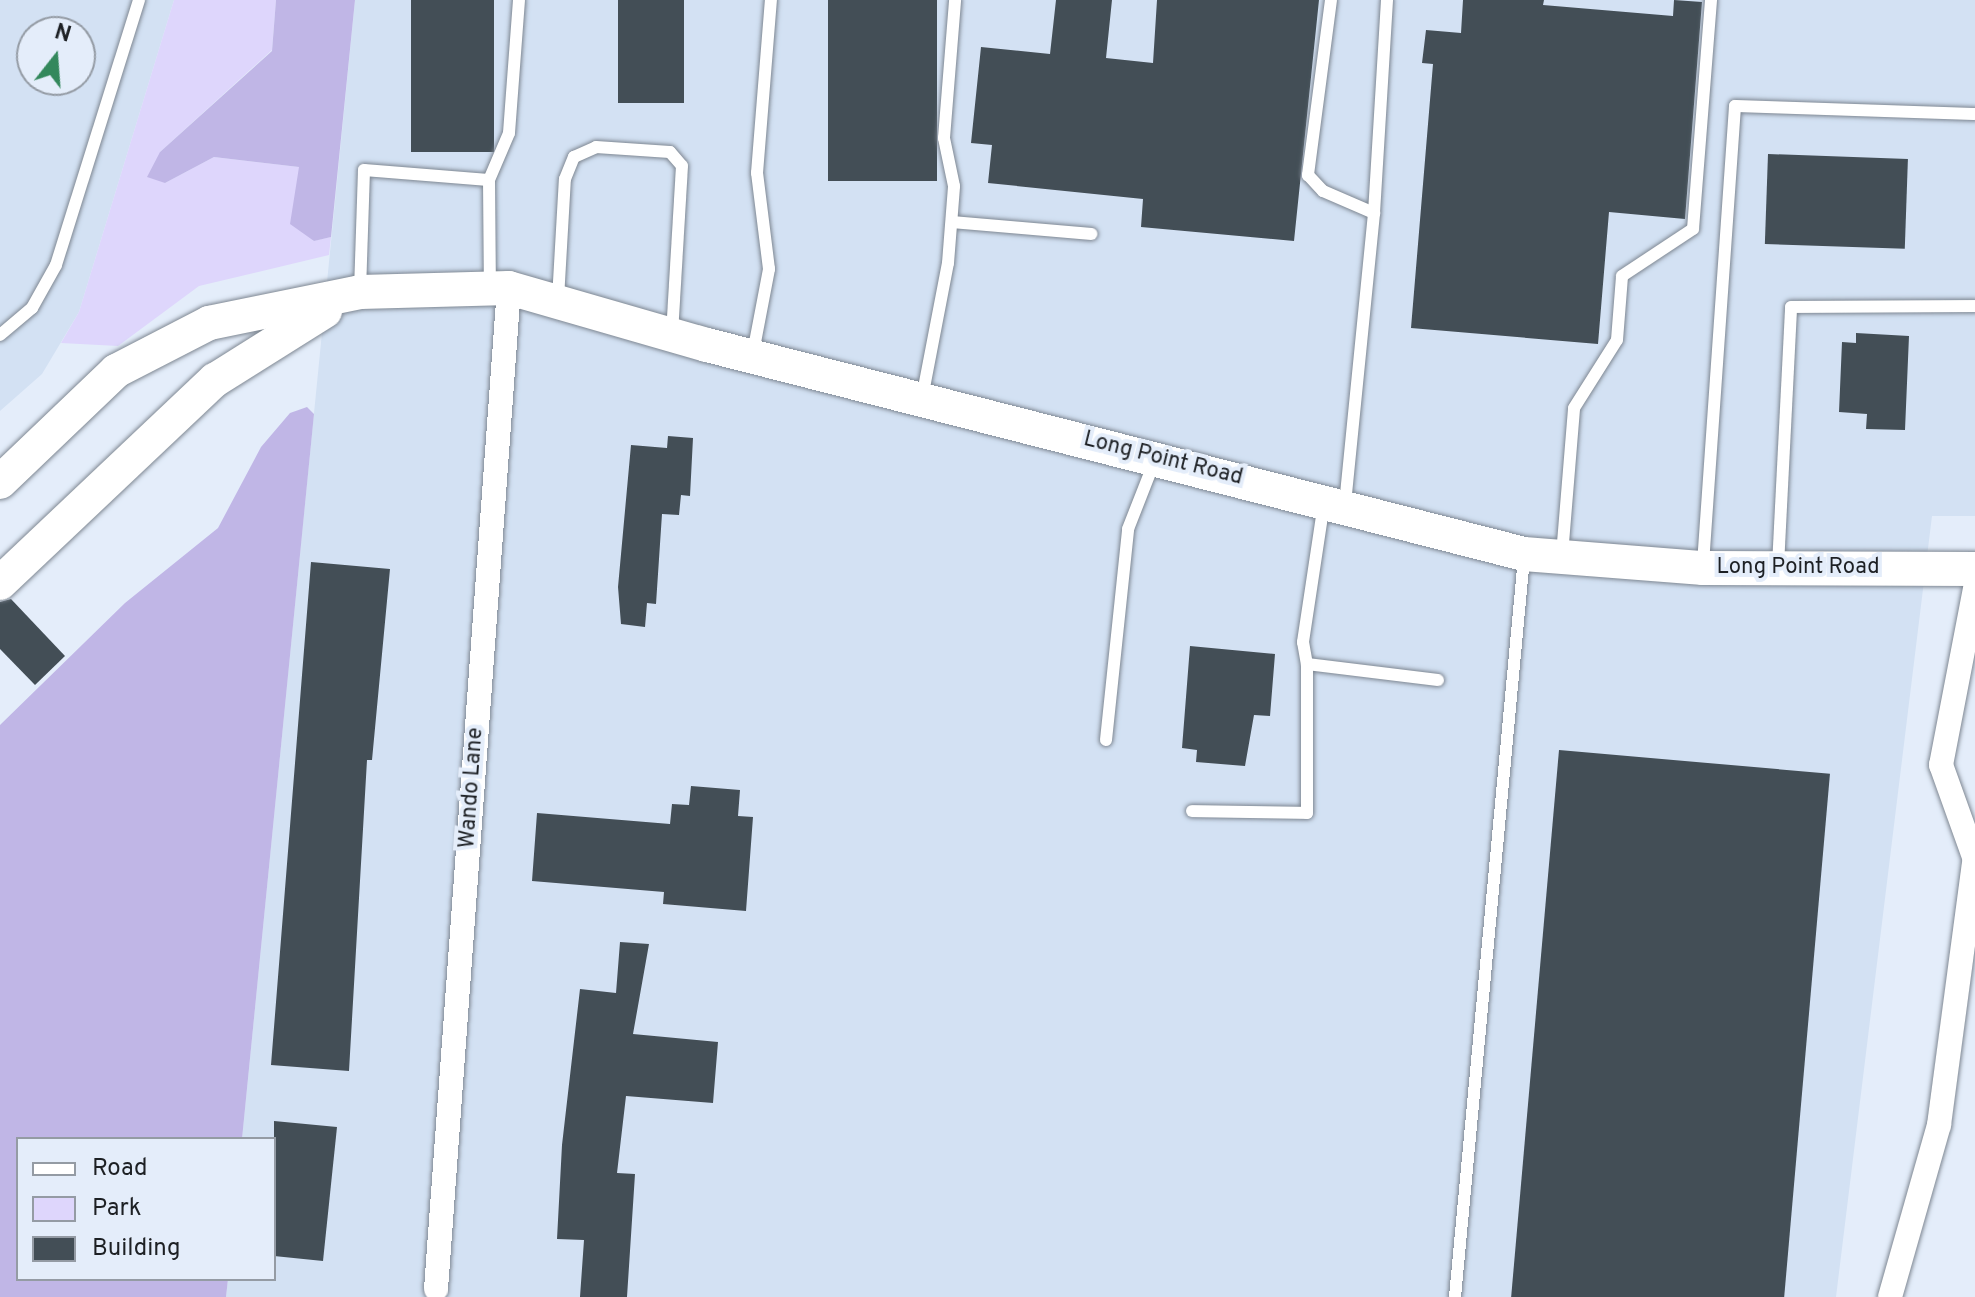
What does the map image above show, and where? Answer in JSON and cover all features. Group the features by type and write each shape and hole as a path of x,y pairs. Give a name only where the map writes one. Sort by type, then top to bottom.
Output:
{"main road":[{"name":"Long Point Road","path":"0,482 130,364 209,323 360,292 499,289 558,302 752,356 1335,502 1524,554 1703,568 1975,569"},
{"path":"0,583 215,380 288,330 360,292"}],"street":[{"name":"Wando Lane","path":"436,1289 499,289"},
{"path":"1890,1297 1939,1125 1975,856 1941,765 1975,589"}],"lane":[{"path":"0,335 32,308 56,265 139,0"},
{"path":"499,289 489,180 509,133 519,0"},
{"path":"752,356 769,269 757,173 771,0"},
{"path":"922,398 940,327 952,222 954,186 944,138 955,0"},
{"path":"1331,0 1308,175 1323,191 1374,213"},
{"path":"1192,811 1307,813 1307,664 1303,642 1335,502 1374,213 1387,0"},
{"path":"1562,558 1574,408 1617,340 1622,276 1693,229 1711,0"},
{"path":"1703,568 1735,106 1975,114"},
{"path":"558,302 565,179 574,157 596,147 670,152 682,166 672,335"},
{"path":"360,292 364,170 489,180"},
{"path":"952,222 1091,234"},
{"path":"1778,569 1791,307 1975,306"},
{"path":"1106,740 1128,529 1156,457"},
{"path":"1455,1297 1524,554"},
{"path":"1307,664 1438,680"}],"shaded area":[{"path":"0,0 174,0 79,312 42,374 0,411"},
{"path":"276,0 355,0 331,237 314,241 290,224 299,167 214,157 165,183 147,177 160,152 272,51"},
{"path":"355,0 1975,0 1975,516 1932,516 1836,1297 226,1297 228,1281 276,1281 276,1137 242,1137"},
{"path":"307,407 314,414 242,1137 16,1137 16,1281 228,1281 226,1297 0,1297 0,725 125,603 218,528 261,447 290,413"}],"green space":[{"path":"174,0 276,0 272,50 160,152 165,183 214,157 299,167 313,241 331,237 329,255 199,286 118,346 61,343 79,312"}],"building":[{"path":"411,0 494,0 494,152 411,152"},
{"path":"618,0 684,0 684,103 618,103"},
{"path":"828,0 937,0 937,181 828,181"},
{"path":"1056,0 1112,0 1106,58 1153,63 1157,0 1319,0 1294,241 1141,227 1143,199 988,183 992,145 971,143 981,47 1050,54"},
{"path":"1463,0 1544,0 1543,5 1673,16 1674,0 1702,2 1685,219 1609,212 1598,344 1411,328 1433,64 1422,63 1426,30 1461,33"},
{"path":"1768,154 1908,159 1905,249 1765,244"},
{"path":"1856,333 1909,336 1905,430 1866,429 1867,414 1839,412 1842,342 1856,343"},
{"path":"668,436 693,438 690,496 681,495 679,515 662,514 656,604 647,603 645,627 621,624 618,587 631,445 667,448"},
{"path":"311,562 390,569 372,760 367,760 349,1071 271,1065"},
{"path":"11,599 65,656 35,685 0,649 0,602"},
{"path":"1190,646 1275,654 1270,716 1254,715 1245,766 1196,762 1197,750 1182,748"},
{"path":"1559,750 1830,774 1784,1297 1511,1297"},
{"path":"691,786 740,790 738,816 753,817 746,911 663,904 664,892 532,881 537,813 670,824 672,804 689,805"},
{"path":"620,942 649,944 633,1034 718,1042 713,1103 626,1096 617,1173 635,1174 627,1297 580,1297 584,1240 557,1239 562,1145 580,989 616,993"},
{"path":"274,1121 337,1127 323,1261 276,1256"}]}
